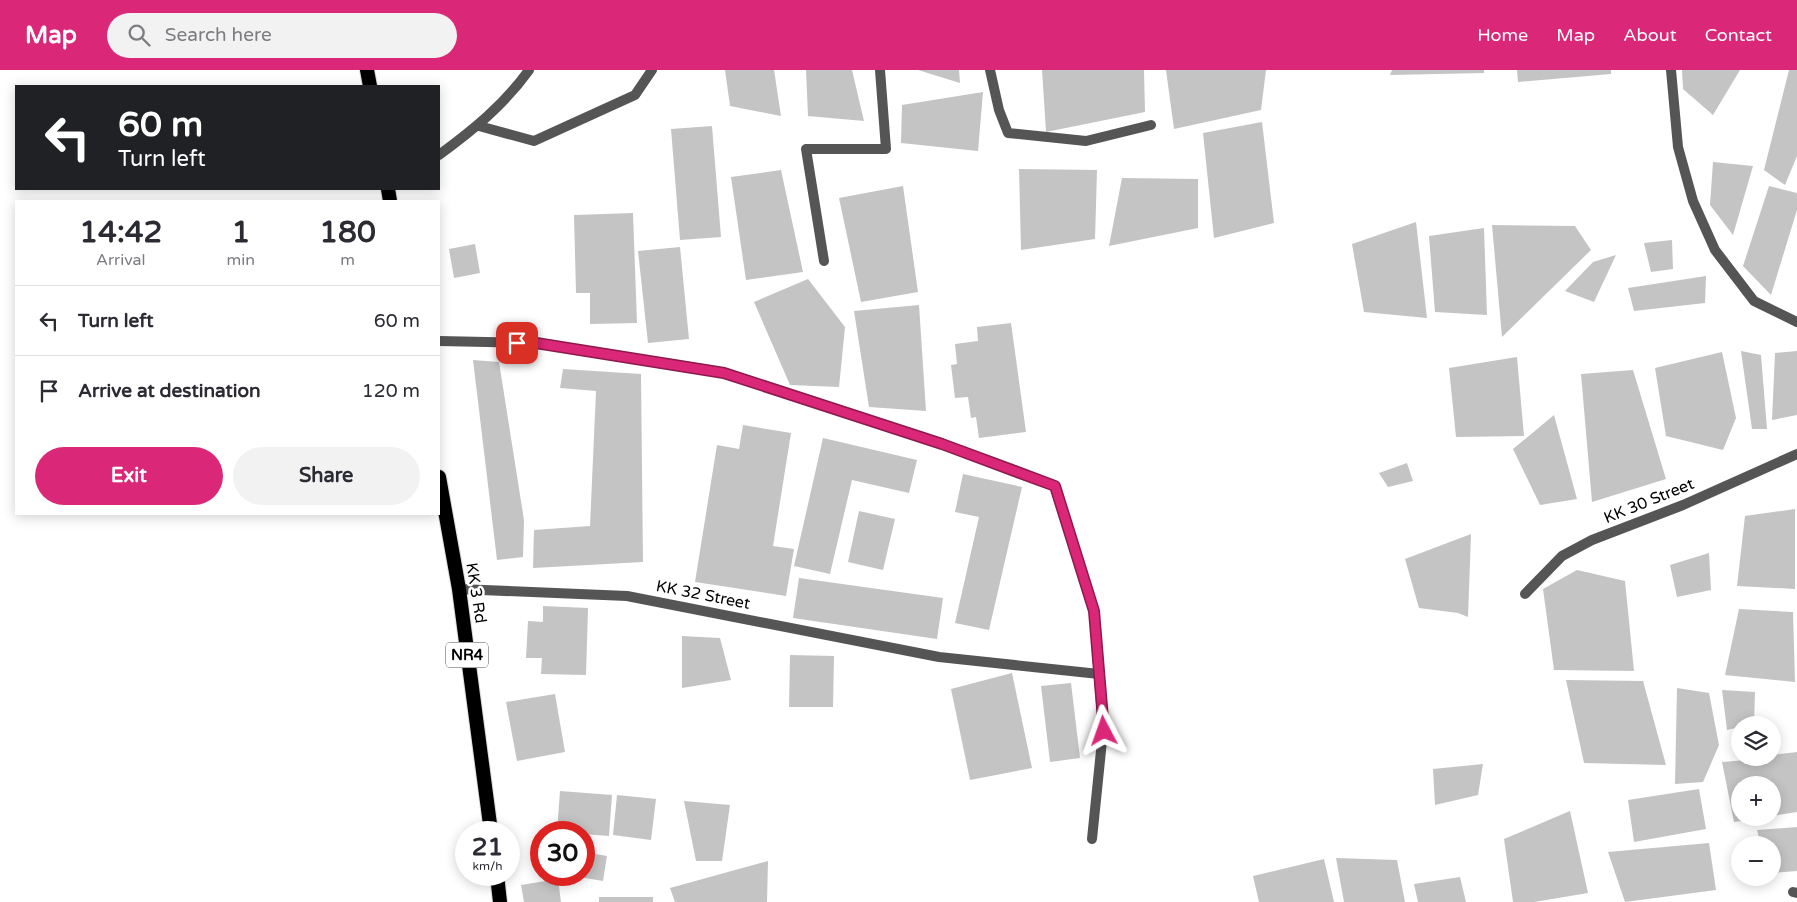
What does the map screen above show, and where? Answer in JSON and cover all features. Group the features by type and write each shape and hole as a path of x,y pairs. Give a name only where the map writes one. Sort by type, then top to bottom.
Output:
{"highway":[{"path":"367,70 370,85"},
{"name":"KK 3 Rd","path":"440,484 459,589 490,821"},
{"path":"498,886 500,902"}],"street":[{"path":"440,154 479,126 517,86 528,70"},
{"path":"479,126 534,141 635,95 652,70"},
{"path":"824,261 806,149 886,149 880,70"},
{"path":"990,70 999,110 1008,133 1086,141 1151,126"},
{"path":"1671,70 1678,147 1693,201 1715,250 1754,301 1797,322"},
{"path":"440,340 536,343 724,373 942,444 1055,486 1094,611 1104,731 1092,839"},
{"name":"KK 30 Street","path":"1524,594 1562,556 1592,540 1683,505 1797,454"},
{"name":"KK 32 Street","path":"459,589 627,596 938,658 1100,674"}],"building":[{"path":"725,70 774,70 781,116 730,106"},
{"path":"806,70 852,70 864,121 808,116"},
{"path":"918,70 959,70 960,83"},
{"path":"1042,70 1144,70 1145,112 1046,132"},
{"path":"1166,70 1266,70 1261,110 1174,129"},
{"path":"1392,70 1484,70 1484,73 1390,75"},
{"path":"1517,70 1611,70 1611,74 1518,82"},
{"path":"1682,70 1740,70 1713,115 1683,89"},
{"path":"1789,70 1797,70 1797,156 1785,185 1764,170"},
{"path":"983,92 978,151 901,143 902,105"},
{"path":"1262,122 1274,223 1214,238 1203,133"},
{"path":"712,126 721,237 680,240 671,129"},
{"path":"1713,162 1753,166 1733,235 1710,205"},
{"path":"1019,169 1097,170 1095,239 1021,250"},
{"path":"781,170 803,272 746,280 731,177"},
{"path":"1122,178 1198,179 1198,228 1109,246"},
{"path":"903,186 918,292 861,302 839,198"},
{"path":"1769,186 1797,193 1797,210 1771,295 1743,266"},
{"path":"633,213 637,323 590,324 590,293 576,293 574,215"},
{"path":"1416,222 1427,318 1364,312 1352,244"},
{"path":"1492,225 1575,226 1591,250 1502,337"},
{"path":"1484,228 1487,315 1435,312 1429,236"},
{"path":"1672,240 1673,269 1651,272 1644,243"},
{"path":"475,244 480,273 454,278 449,249"},
{"path":"680,247 689,339 648,343 638,251"},
{"path":"1616,255 1594,302 1565,291 1593,262"},
{"path":"1706,276 1705,303 1634,311 1628,288"},
{"path":"808,279 845,327 839,387 790,385 754,302"},
{"path":"919,305 926,411 869,407 854,311"},
{"path":"1011,323 1026,432 979,438 976,417 971,418 968,397 955,398 951,365 957,364 955,344 978,341 977,327"},
{"path":"1741,351 1761,355 1767,429 1752,429"},
{"path":"1797,351 1797,415 1772,420 1775,353"},
{"path":"1722,352 1736,418 1723,450 1666,436 1655,368"},
{"path":"1517,357 1524,436 1456,437 1449,368"},
{"path":"473,360 499,362 524,520 523,557 497,560"},
{"path":"563,369 641,374 643,562 533,568 534,530 590,526 596,391 560,388"},
{"path":"1633,370 1666,479 1592,502 1581,374"},
{"path":"1554,415 1577,499 1540,505 1513,449"},
{"path":"743,425 791,433 773,546 794,549 786,596 695,582 717,445 739,449"},
{"path":"823,438 917,460 909,493 852,480 830,574 794,566"},
{"path":"1407,463 1413,481 1388,487 1379,473"},
{"path":"963,474 1022,487 989,630 955,623 979,517 955,512"},
{"path":"1795,509 1795,589 1737,586 1745,516"},
{"path":"859,511 895,519 883,570 848,562"},
{"path":"1471,534 1468,617 1458,613 1419,608 1405,559"},
{"path":"1709,553 1711,590 1677,597 1670,565"},
{"path":"1577,570 1625,581 1634,671 1554,670 1543,589"},
{"path":"799,578 943,598 937,639 793,618"},
{"path":"543,606 588,608 586,675 541,674 542,658 526,658 528,621 543,622"},
{"path":"1739,609 1793,612 1795,682 1725,675"},
{"path":"682,636 720,638 731,680 682,688"},
{"path":"790,655 834,656 833,707 789,707"},
{"path":"1012,673 1032,768 970,780 951,689"},
{"path":"1566,680 1643,681 1666,765 1584,763"},
{"path":"1071,683 1080,758 1050,762 1041,686"},
{"path":"1677,688 1709,693 1719,745 1703,782 1675,784"},
{"path":"1722,690 1755,692 1754,716 1731,716 1731,729 1727,730"},
{"path":"555,694 565,752 517,761 506,702"},
{"path":"1797,752 1797,812 1781,815 1781,776 1731,776 1731,807 1722,762 1731,761 1731,766 1781,766 1781,754"},
{"path":"1483,764 1478,795 1435,805 1433,769"},
{"path":"1699,789 1706,829 1634,842 1628,800"},
{"path":"560,791 612,795 609,836 595,835 595,821 558,821"},
{"path":"617,795 656,799 651,840 613,835"},
{"path":"684,801 730,805 722,861 696,861"},
{"path":"1570,811 1588,893 1534,902 1513,902 1504,839"},
{"path":"1797,827 1797,871 1781,872 1781,836 1759,836 1757,830"},
{"path":"1709,843 1716,890 1625,902 1608,852"},
{"path":"595,854 607,856 603,881 595,880"},
{"path":"1336,858 1397,860 1405,902 1344,902"},
{"path":"1324,859 1334,902 1259,902 1253,876"},
{"path":"768,861 767,902 675,902 670,888"},
{"path":"1460,877 1466,902 1418,902 1414,884"},
{"path":"530,884 530,886 559,886 561,902 524,902 521,885"},
{"path":"599,897 653,897 653,902 599,902"}],"route":[{"path":"517,343 536,343 724,373 942,444 1055,486 1094,611 1104,731"}]}
